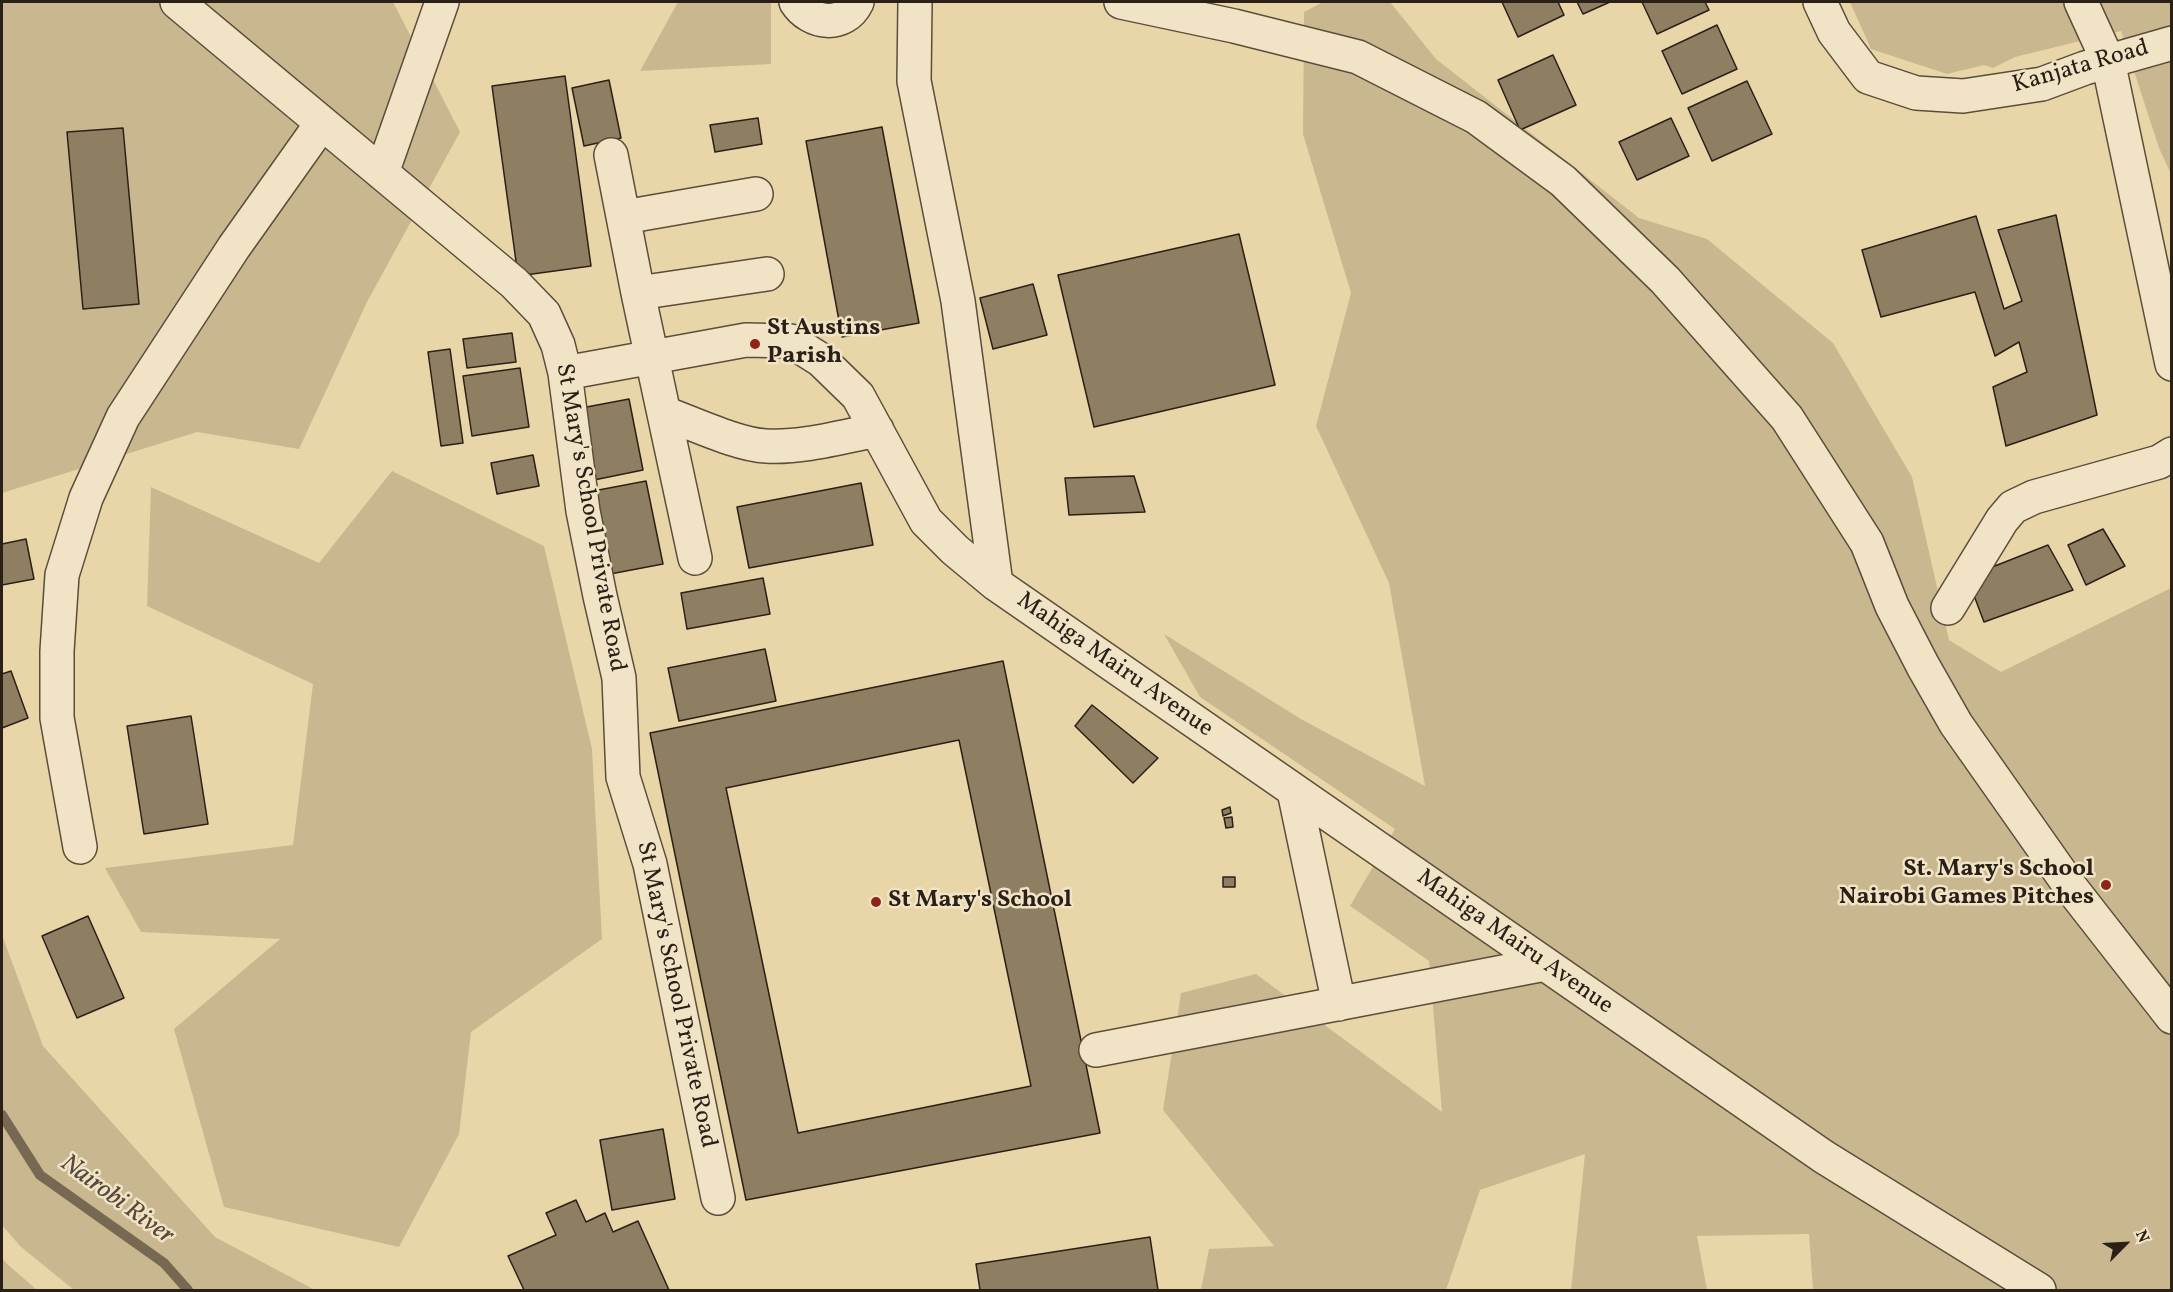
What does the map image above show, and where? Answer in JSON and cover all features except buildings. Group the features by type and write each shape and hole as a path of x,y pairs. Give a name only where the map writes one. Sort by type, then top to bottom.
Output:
{"street":[{"name":"St Mary's School Private Road","path":"177,2 514,283 544,314 558,345 566,373 584,511 619,678 623,777 650,864 718,1198"},
{"path":"382,173 442,2"},
{"path":"796,2 802,11 814,19 828,21 842,18 854,8 857,2"},
{"path":"915,2 914,81 958,301 996,584"},
{"path":"1121,2 1234,26 1358,57 1476,117 1563,181 1665,280 1787,418 1867,543 1892,606 1956,724 2072,889 2172,1017"},
{"name":"Kanjata Road","path":"1820,2 1834,32 1868,77 1916,93 1963,96 2042,84 2108,61 2172,43"},
{"path":"2081,2 2108,61 2172,364"},
{"path":"80,847 57,718 57,651 62,575 86,498 123,417 234,247 322,123"},
{"path":"611,155 695,558"},
{"path":"624,217 756,194"},
{"path":"638,293 766,274"},
{"name":"Mahiga Mairu Avenue","path":"566,373 746,340 791,341 821,360 858,396 926,521 955,550 996,584 1824,1157 2039,1290"},
{"path":"664,413 748,444 766,446 795,445 877,430"},
{"path":"1948,608 2002,520 2013,507 2034,497 2159,462 2172,454"},
{"path":"1294,791 1339,1004"},
{"path":"1096,1050 1545,964"}],"shaded area":[{"path":"2,2 393,2 460,132 367,302 299,449 197,432 2,493"},
{"path":"678,2 771,2 771,64 640,71"},
{"path":"1323,2 1390,2 1436,59 1639,218 1707,239 1833,343 1912,477 1949,640 2001,672 2171,588 2171,1290 1813,1290 1809,1234 1697,1236 1707,1290 1571,1290 1585,1154 1480,1190 1446,1290 1201,1290 1209,1249 1274,1246 1163,1110 1181,993 1256,974 1442,1112 1429,961 1350,906 1395,829 1200,697 1164,634 1301,719 1425,786 1389,583 1316,426 1351,293 1303,134 1304,12"},
{"path":"1850,2 2171,2 2171,174 2159,148 2121,31 2015,57 1993,68 1984,65 1947,74 1871,49"},
{"path":"392,471 544,546 592,749 602,939 471,1032 459,1134 399,1247 224,1207 174,1029 280,939 141,932 105,868 293,845 313,684 147,606 151,487 319,563"},
{"path":"2,935 43,1046 215,1237 315,1290 74,1290 20,1246 2,1225"},
{"path":"2,1258 6,1263 37,1290 2,1290"}],"waterway":[{"name":"Nairobi River","path":"2,1115 40,1175 164,1263 188,1290"}],"place":[{"name":"St Austins Parish","path":"755,344"},
{"name":"St. Mary's School Nairobi Games Pitches","path":"2106,885"},
{"name":"St Mary's School","path":"876,902"}]}
